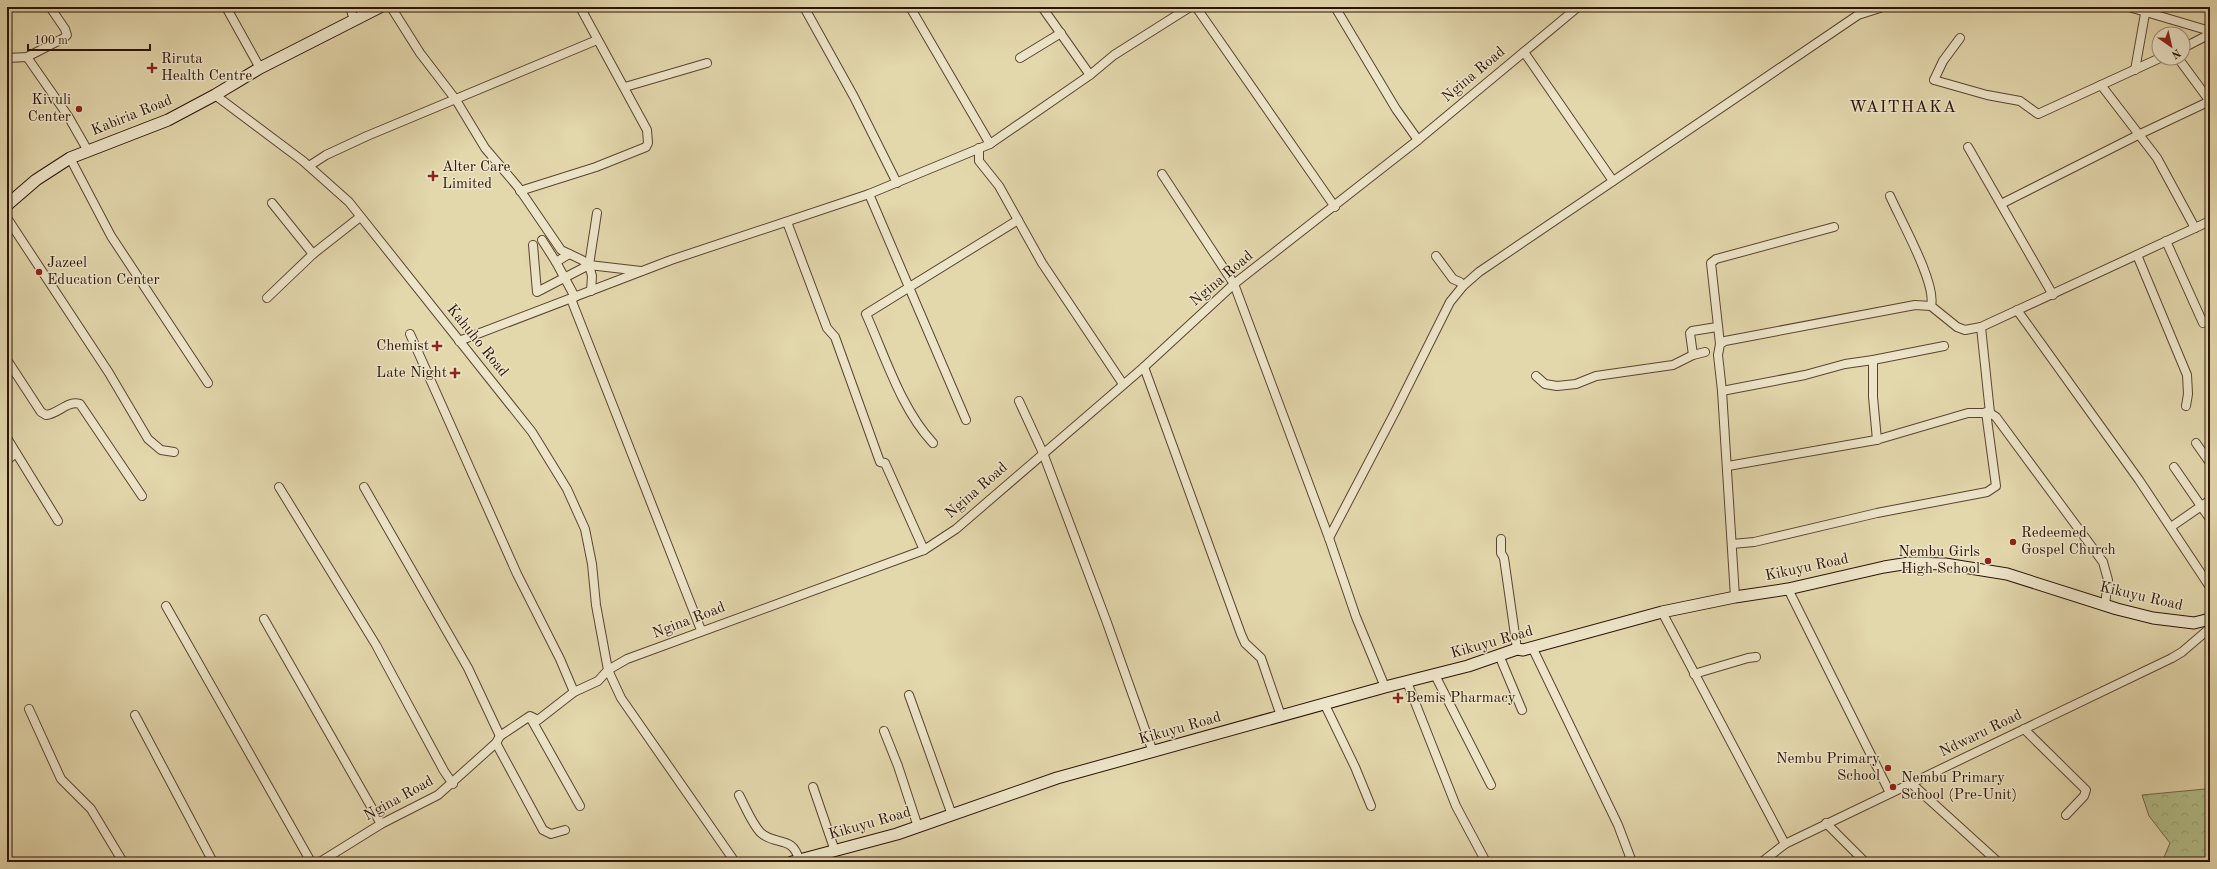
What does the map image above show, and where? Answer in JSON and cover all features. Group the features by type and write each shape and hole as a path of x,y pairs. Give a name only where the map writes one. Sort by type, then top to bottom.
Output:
{"main road":[{"name":"Kabiria Road","path":"7,205 36,180 70,158 160,123 215,95 260,68 380,7"},
{"name":"Kikuyu Road","path":"795,861 918,826 1057,778 1437,674 1517,649 1532,647 1662,612 1736,597 1788,589 1884,567 1909,563 1945,564 2007,574 2104,605 2153,618 2194,623 2210,619"}],"street":[{"path":"7,58 27,57 64,38 66,35 66,29 50,7"},
{"path":"226,7 260,68"},
{"path":"350,7 354,20"},
{"path":"391,7 420,53 456,100 485,148 520,191 561,250 589,266 644,271"},
{"path":"520,191 596,167 646,146 648,143 647,130 625,87 597,40 580,7"},
{"path":"804,7 854,97 897,182"},
{"path":"910,7 990,144"},
{"path":"1042,7 1090,74"},
{"path":"1335,7 1396,109 1418,140"},
{"name":"Ngina Road","path":"320,862 381,824 438,795 453,784 498,740 530,716 538,720 574,692 598,681 608,670 627,659 702,630 924,550 956,529 1144,366 1234,284 1335,207 1578,7"},
{"path":"1329,538 1396,410 1450,302 1463,286 1479,272 1858,15 1883,7"},
{"path":"2129,7 2146,9 2210,31"},
{"path":"460,341 644,271 869,194 990,144 1090,74 1114,55 1196,8 1335,207"},
{"path":"2135,70 2146,9"},
{"path":"1020,58 1062,33"},
{"path":"2191,44 2210,34"},
{"path":"1960,38 1943,61 1934,80 1987,95 2020,101 2038,114 2151,62"},
{"path":"309,166 326,155 367,136 597,40"},
{"path":"1524,52 1613,181"},
{"path":"27,57 68,116 88,151"},
{"path":"625,87 707,63"},
{"path":"2001,204 2138,135 2210,101 2184,66"},
{"path":"2101,85 2157,158 2196,228"},
{"name":"Kahuho Road","path":"215,95 309,166 349,202 532,432 567,489 582,522 592,564 596,605 608,670 629,712 736,862"},
{"path":"1968,147 2053,295"},
{"path":"979,148 979,161 999,186 1085,330 1123,384"},
{"path":"70,158 111,236 208,383"},
{"path":"1162,174 1234,284 1329,538 1356,617 1385,687"},
{"path":"869,194 966,420"},
{"path":"1890,196 1920,259 1934,298 1931,306"},
{"path":"272,203 313,254"},
{"path":"591,291 592,276 589,266 597,213"},
{"path":"267,298 313,254 360,217"},
{"path":"7,218 109,373 148,439 161,450 174,452"},
{"path":"932,443 917,425 909,410 866,314 1018,220"},
{"path":"1720,344 1725,341 1915,305 1931,306 1957,327 1965,330 1981,327 2053,295 2210,221"},
{"path":"786,222 827,328 835,337 880,462 885,463 924,550"},
{"path":"1736,597 1728,466 1718,355 1720,344 1711,263 1716,260 1834,227"},
{"path":"542,240 556,262 573,298 702,630"},
{"path":"2166,241 2203,323"},
{"path":"533,245 537,292 564,277 589,266"},
{"path":"556,262 568,254"},
{"path":"2137,255 2187,375 2188,394 2186,406"},
{"path":"1436,256 1452,279 1460,282 1463,286"},
{"path":"2018,310 2135,473 2210,587"},
{"path":"1693,354 1690,333 1694,330 1717,327"},
{"path":"1732,544 1754,542 1877,513 1987,492 1996,486 1981,327"},
{"path":"410,334 517,574 560,659 574,692"},
{"path":"1722,391 1805,375 1845,364 1944,346"},
{"path":"1536,376 1545,384 1557,386 1576,384 1596,376 1673,365 1693,354 1705,352"},
{"path":"7,360 41,412 46,415 57,412 70,404 80,404 142,496"},
{"path":"1873,360 1873,397 1877,440"},
{"path":"1144,366 1240,634 1245,643 1261,658 1281,716"},
{"path":"1019,401 1043,453 1106,620 1153,752"},
{"path":"1728,466 1877,440 1968,413 1988,413 1996,417 2103,562 2108,580 2104,605"},
{"path":"7,438 58,521"},
{"path":"2196,443 2210,463"},
{"path":"7,460 16,453"},
{"path":"2174,467 2210,519"},
{"path":"279,487 376,645 444,771 453,784"},
{"path":"364,487 468,668 498,740 543,830 551,834 565,830"},
{"path":"2171,527 2210,500"},
{"path":"1501,539 1501,553 1504,558 1517,649"},
{"path":"1788,589 1890,793"},
{"path":"166,606 311,862"},
{"path":"1662,612 1785,844"},
{"path":"264,619 381,824"},
{"name":"Ndwaru Road","path":"1762,862 1785,844 1826,823 2182,652 2210,628"},
{"path":"1532,647 1618,825 1632,862"},
{"path":"1499,655 1522,710"},
{"path":"1694,674 1748,658 1756,658"},
{"path":"1437,674 1437,678 1491,785"},
{"path":"1407,682 1456,806 1486,862"},
{"path":"909,695 952,815"},
{"path":"1325,705 1371,806"},
{"path":"29,709 56,772 91,809 123,862"},
{"path":"135,715 213,862"},
{"path":"530,716 580,806"},
{"path":"2024,729 2086,790 2084,796 2066,815"},
{"path":"884,731 898,766 918,826"},
{"path":"1911,783 1998,862"},
{"path":"813,787 835,850"},
{"path":"739,795 760,831 766,836 790,843 797,851 795,861"},
{"path":"1826,823 1865,862"}],"green space":[{"path":"2210,784 2210,862 2162,862 2170,843 2149,816 2142,795 2205,789"}],"place":[{"name":"Riruta Health Centre","path":"152,68"},
{"name":"Kivuli Center","path":"79,109"},
{"name":"Alter Care Limited","path":"433,176"},
{"name":"Jazeel Education Center","path":"39,272"},
{"name":"Chemist","path":"437,346"},
{"name":"Late Night","path":"455,373"},
{"name":"Redeemed Gospel Church","path":"2013,542"},
{"name":"Nembu Girls High School","path":"1988,561"},
{"name":"Bemis Pharmacy","path":"1398,698"},
{"name":"Nembu Primary School","path":"1888,768"},
{"name":"Nembu Primary School (Pre-Unit)","path":"1893,787"}],"district":[{"name":"WAITHAKA","path":"1903,107"}]}
